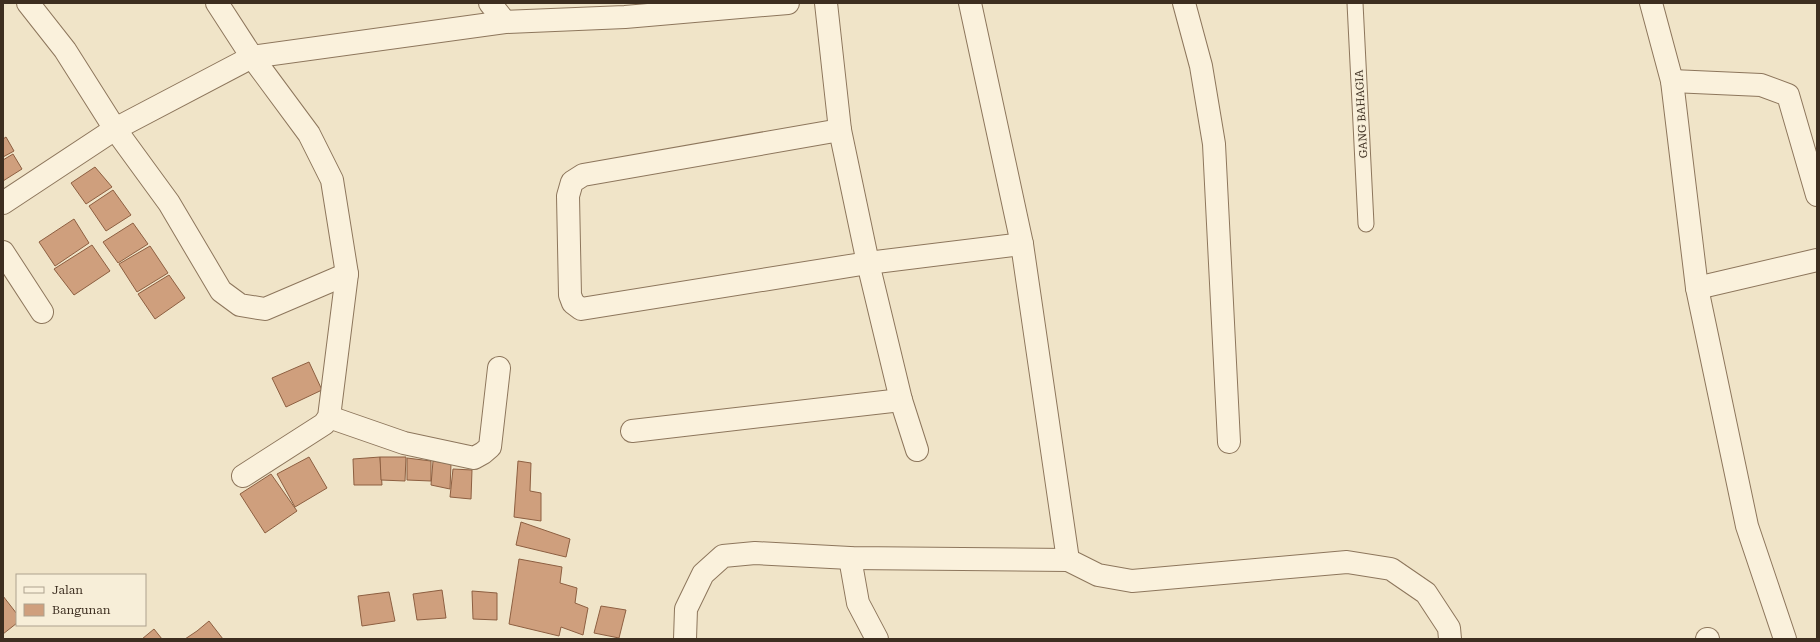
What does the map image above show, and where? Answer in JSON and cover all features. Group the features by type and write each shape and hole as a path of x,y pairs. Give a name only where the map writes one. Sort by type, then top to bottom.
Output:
{"street":[{"path":"28,3 65,50 115,129 169,203 221,291 240,305 265,309 347,274"},
{"path":"217,3 252,57 309,134 332,180 347,274 329,417 324,424 244,476"},
{"path":"490,3 505,22"},
{"path":"3,203 115,129 252,57 505,22 624,10 788,3"},
{"path":"826,3 840,130 868,264 901,400 917,450"},
{"path":"970,3 1022,244 1068,560"},
{"path":"1184,3 1201,66 1214,144 1229,442"},
{"path":"1651,3 1672,81 1697,288 1747,526 1785,639"},
{"path":"1672,81 1761,85 1788,95 1817,195"},
{"path":"840,130 583,175 572,182 568,196 570,295 573,303 581,309 868,264 1022,244"},
{"path":"3,252 42,312"},
{"path":"1697,288 1817,260"},
{"path":"329,417 404,442 474,458 490,447 499,368"},
{"path":"632,431 901,400"},
{"path":"685,639 686,609 703,574 723,556 756,553 850,558 1068,560 1098,575 1132,581 1347,562 1391,569 1426,593 1449,628 1450,639"},
{"path":"850,558 858,602 877,639"}],"lane":[{"name":"GANG BAHAGIA","path":"1355,3 1366,224"}],"building":[{"path":"6,137 14,151 3,157 3,139"},
{"path":"13,154 22,169 3,181 3,160"},
{"path":"95,167 112,187 86,204 71,183"},
{"path":"113,190 131,215 106,231 89,206"},
{"path":"74,219 89,243 55,266 39,242"},
{"path":"133,223 148,244 118,263 103,242"},
{"path":"92,245 110,271 74,295 54,269"},
{"path":"150,246 168,273 137,292 119,264"},
{"path":"169,275 185,298 155,319 138,294"},
{"path":"309,362 322,390 286,407 272,378"},
{"path":"309,457 327,488 295,507 277,474"},
{"path":"380,457 382,485 354,485 353,459"},
{"path":"380,457 406,457 405,481 381,480"},
{"path":"407,458 431,461 431,481 407,480"},
{"path":"433,461 451,464 450,489 431,485"},
{"path":"518,461 531,463 530,491 541,493 541,521 514,517"},
{"path":"453,469 472,470 471,499 450,497"},
{"path":"271,474 297,511 265,533 240,494"},
{"path":"521,522 570,539 566,557 516,545"},
{"path":"519,559 562,567 560,583 577,588 575,603 588,608 583,635 561,627 559,636 509,624"},
{"path":"442,590 446,618 417,620 413,594"},
{"path":"472,591 497,593 497,620 473,619"},
{"path":"389,592 395,621 362,626 358,596"},
{"path":"3,596 16,613 16,624 3,634"},
{"path":"601,606 626,610 619,638 594,633"},
{"path":"209,621 223,639 185,639 197,631"},
{"path":"154,629 162,639 142,639"}]}
